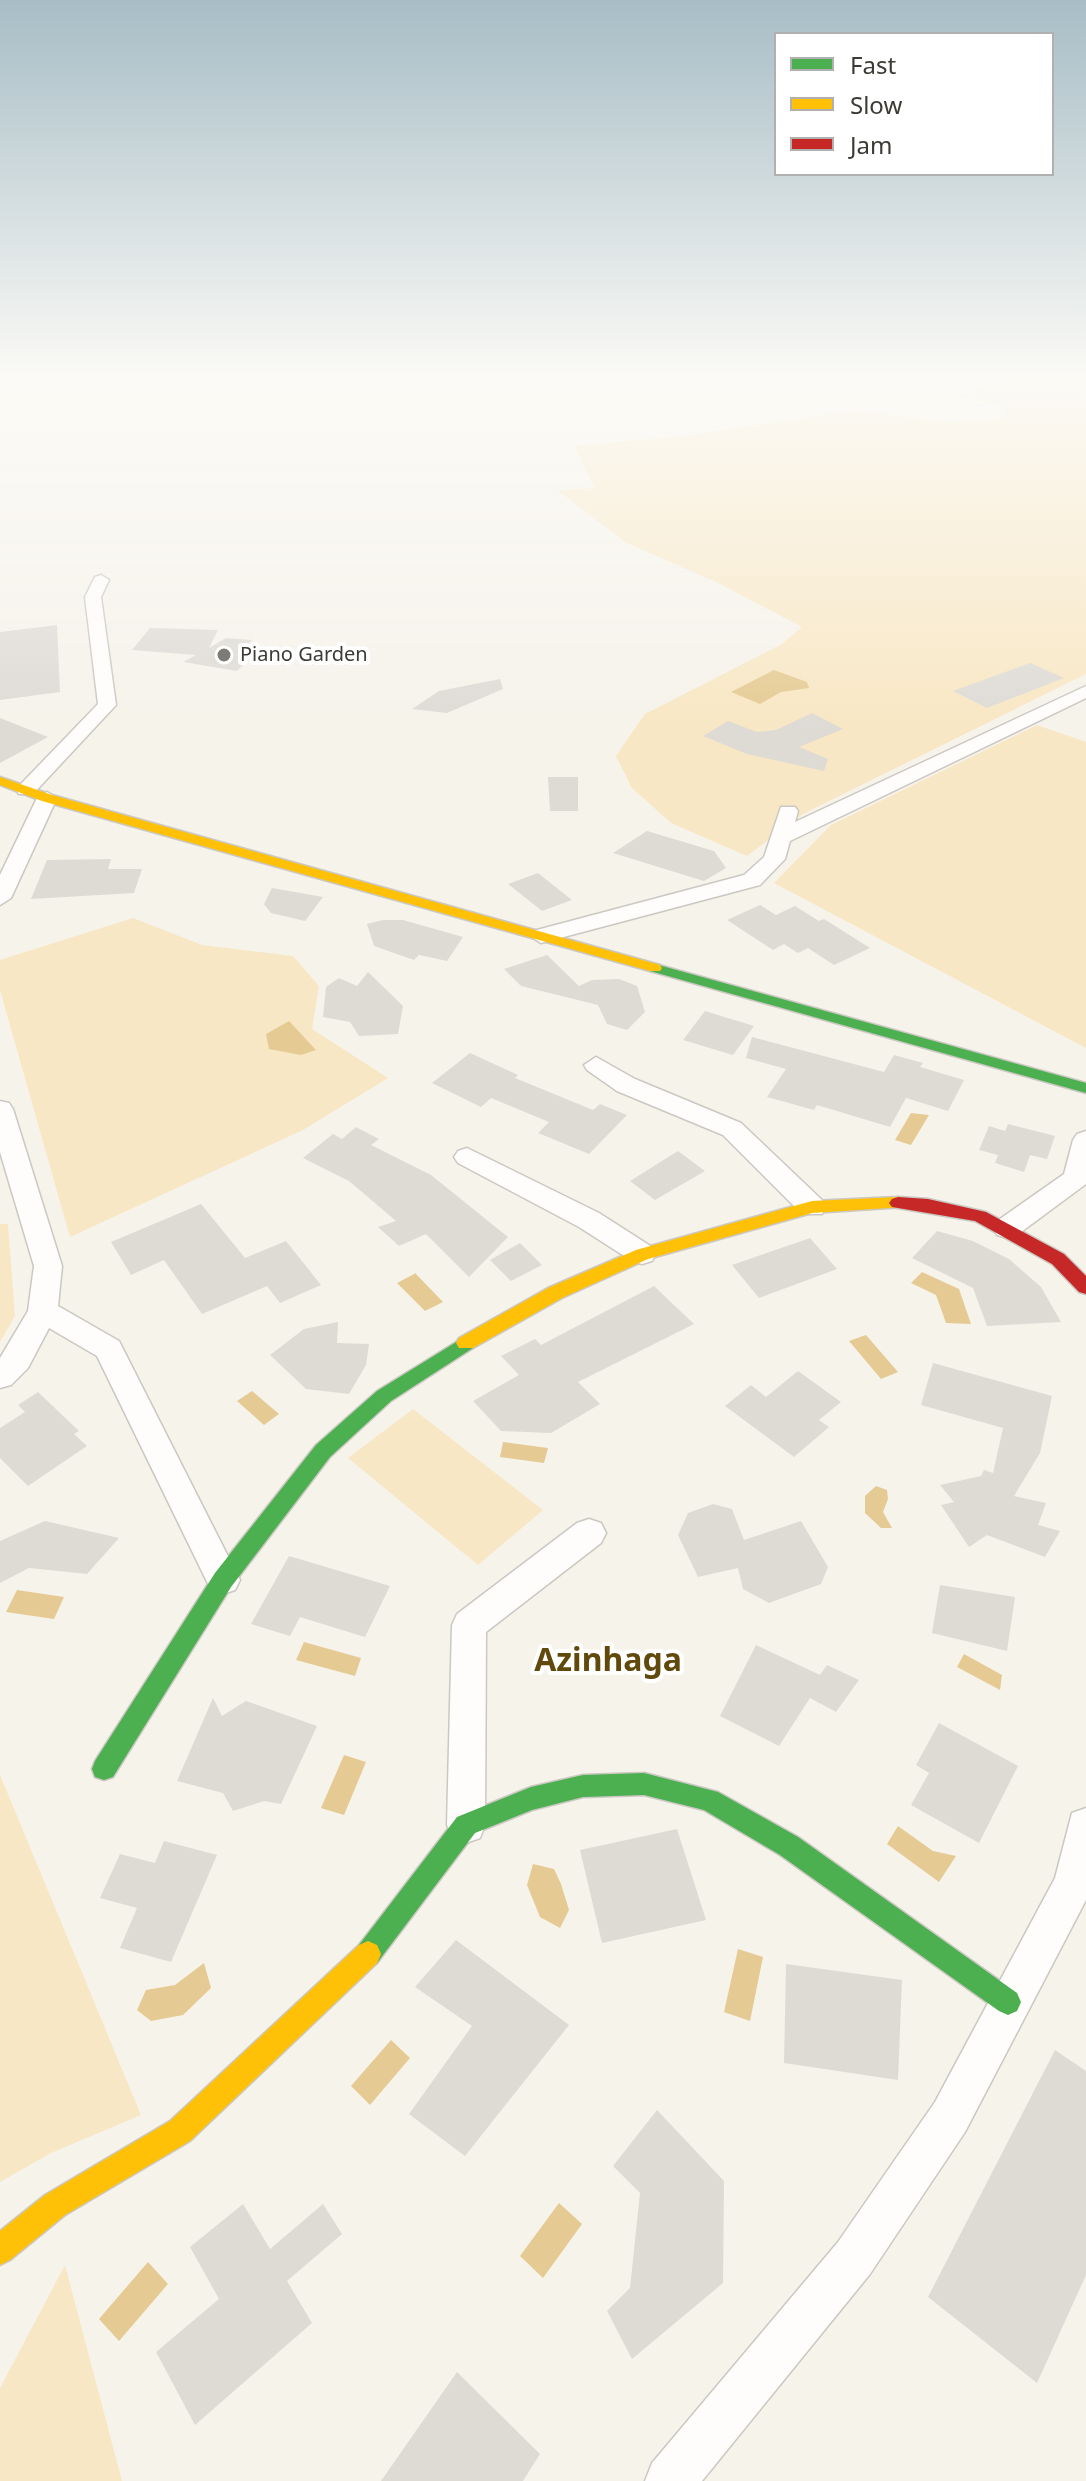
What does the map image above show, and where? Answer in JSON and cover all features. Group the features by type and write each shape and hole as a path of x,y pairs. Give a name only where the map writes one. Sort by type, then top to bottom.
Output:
{"street":[{"path":"11,788 107,705 93,597 101,580"},
{"path":"781,837 1086,691"},
{"path":"11,788 1086,1088"},
{"path":"0,898 47,798"},
{"path":"541,936 752,880 774,859 788,811"},
{"path":"596,1065 626,1085 732,1129 812,1207"},
{"path":"0,1109 48,1266 43,1311 17,1360 0,1377"},
{"path":"1007,1228 1076,1178 1086,1140"},
{"path":"467,1157 541,1199 589,1220 642,1254"},
{"path":"104,1769 223,1580 323,1451 384,1396 452,1350 555,1293 642,1254 812,1207 868,1202 928,1205 980,1216 1007,1228 1058,1259 1086,1287"},
{"path":"43,1311 108,1349 223,1580"},
{"path":"466,1825 469,1625 589,1533"},
{"path":"0,2250 55,2205 180,2131 292,2029 376,1947 466,1825 531,1799 583,1786 644,1784 709,1800 789,1846 1008,2002"},
{"path":"670,2481 854,2258 950,2117 1008,2002 1074,1883 1086,1826"}],"shaded area":[{"path":"565,496 1086,496 1086,674 803,814 747,856 671,823 632,788 616,756 645,714 782,644 802,627 716,582 627,543"},
{"path":"774,670 807,682 809,688 781,692 760,704 731,692"},
{"path":"1037,725 1086,742 1086,1048 774,883 831,825"},
{"path":"133,918 202,945 293,956 319,986 312,1029 388,1078 303,1130 70,1237 0,990 0,960"},
{"path":"289,1021 316,1050 301,1055 269,1049 266,1034"},
{"path":"911,1113 929,1115 911,1145 895,1140"},
{"path":"0,1224 8,1224 15,1316 0,1342"},
{"path":"922,1272 959,1289 971,1324 946,1323 936,1295 911,1283"},
{"path":"416,1273 443,1302 425,1311 397,1283"},
{"path":"866,1335 898,1372 881,1379 849,1341"},
{"path":"252,1391 279,1414 264,1425 237,1401"},
{"path":"413,1409 543,1510 478,1565 348,1458"},
{"path":"503,1442 548,1448 544,1463 500,1457"},
{"path":"876,1486 887,1490 888,1499 883,1512 892,1528 881,1528 865,1513 865,1496"},
{"path":"17,1590 64,1597 54,1619 6,1612"},
{"path":"304,1642 361,1658 355,1676 296,1660"},
{"path":"964,1654 1002,1675 1000,1690 957,1667"},
{"path":"344,1755 366,1762 344,1815 321,1808"},
{"path":"0,1775 141,2115 51,2153 0,2182"},
{"path":"898,1826 933,1851 956,1856 939,1882 887,1844"},
{"path":"533,1864 554,1869 561,1884 569,1910 560,1928 540,1917 527,1885"},
{"path":"738,1949 763,1957 750,2021 724,2012"},
{"path":"204,1963 211,1988 183,2015 151,2021 137,2010 146,1990 175,1985"},
{"path":"391,2040 410,2058 370,2105 351,2086"},
{"path":"559,2203 582,2224 543,2278 520,2256"},
{"path":"148,2262 168,2284 119,2341 99,2319"},
{"path":"65,2265 122,2481 0,2481 0,2388"}],"building":[{"path":"57,625 60,692 0,700 0,632"},
{"path":"150,628 218,630 209,648 226,638 252,640 247,646 260,648 237,671 183,662 196,655 132,650"},
{"path":"1030,663 1064,678 987,708 953,691"},
{"path":"500,679 503,689 447,713 412,709 439,691"},
{"path":"812,713 843,729 799,747 828,759 824,771 747,754 703,736 728,721 757,732 776,730"},
{"path":"0,718 48,737 0,763"},
{"path":"548,777 578,777 578,811 550,811"},
{"path":"647,831 714,851 726,868 704,881 613,853"},
{"path":"111,859 108,869 142,869 134,893 31,899 47,860"},
{"path":"538,873 572,900 542,911 508,884"},
{"path":"272,888 323,897 305,921 271,913 264,904"},
{"path":"760,905 776,915 795,906 819,921 824,919 870,948 834,965 808,948 798,953 784,944 773,950 727,920"},
{"path":"403,920 463,937 447,961 419,955 414,960 374,946 367,924"},
{"path":"547,955 579,986 592,980 619,979 637,986 645,1012 627,1030 607,1024 598,1005 521,986 504,969"},
{"path":"368,972 403,1006 398,1034 359,1036 350,1022 323,1017 326,987 339,978 357,986"},
{"path":"705,1011 754,1026 733,1055 683,1040"},
{"path":"752,1037 884,1072 894,1055 923,1063 920,1067 964,1080 948,1111 906,1098 890,1127 817,1105 814,1110 767,1097 786,1069 746,1058"},
{"path":"470,1053 518,1075 515,1078 593,1110 600,1104 627,1115 589,1154 538,1133 549,1122 491,1098 481,1107 432,1083"},
{"path":"1008,1124 1055,1136 1047,1159 1030,1155 1024,1172 995,1163 998,1155 979,1150 989,1126 1005,1131"},
{"path":"356,1127 379,1139 371,1145 431,1175 508,1237 469,1277 426,1234 399,1246 378,1227 396,1221 349,1181 303,1158 333,1134 342,1139"},
{"path":"678,1151 705,1171 655,1200 630,1181"},
{"path":"201,1204 245,1258 286,1241 321,1285 280,1303 267,1286 202,1314 164,1260 131,1275 111,1242"},
{"path":"937,1231 973,1241 1009,1259 1041,1287 1061,1322 987,1326 973,1288 912,1258"},
{"path":"810,1238 837,1269 759,1298 732,1265"},
{"path":"520,1243 542,1265 511,1281 490,1260"},
{"path":"654,1286 694,1324 578,1382 600,1404 551,1433 501,1431 473,1401 519,1375 501,1356 535,1339 541,1345"},
{"path":"338,1322 337,1343 369,1344 366,1365 349,1394 306,1389 270,1355 304,1329"},
{"path":"933,1363 1052,1396 1040,1453 1014,1496 1046,1503 1038,1525 1060,1531 1045,1557 987,1535 969,1547 941,1505 954,1502 940,1485 981,1476 984,1470 993,1473 1003,1428 921,1405"},
{"path":"798,1371 841,1402 819,1420 829,1427 794,1457 725,1406 751,1385 766,1397"},
{"path":"38,1392 79,1431 74,1434 87,1446 28,1486 0,1458 0,1428 25,1412 18,1405"},
{"path":"713,1504 732,1509 744,1540 801,1521 828,1567 821,1584 769,1603 743,1589 738,1568 698,1577 678,1535 688,1513"},
{"path":"45,1521 119,1538 87,1574 29,1568 0,1583 0,1541"},
{"path":"289,1556 390,1586 365,1637 300,1617 290,1636 251,1624"},
{"path":"940,1585 1015,1597 1007,1651 932,1633"},
{"path":"756,1645 820,1675 827,1665 859,1680 836,1712 810,1698 779,1746 720,1716"},
{"path":"213,1698 222,1716 246,1701 317,1726 281,1804 264,1801 233,1811 223,1793 177,1781"},
{"path":"939,1723 1018,1766 979,1843 911,1805 929,1773 916,1765"},
{"path":"677,1829 706,1920 602,1943 580,1850"},
{"path":"164,1841 217,1855 171,1962 120,1948 137,1908 100,1898 120,1854 155,1863"},
{"path":"456,1940 569,2025 465,2156 409,2114 472,2026 415,1987"},
{"path":"786,1964 902,1980 898,2080 784,2063"},
{"path":"1055,2050 1086,2071 1086,2275 1037,2383 928,2297"},
{"path":"657,2110 724,2181 723,2283 632,2359 607,2311 630,2288 640,2193 613,2166"},
{"path":"243,2204 270,2249 323,2204 342,2234 287,2281 312,2323 195,2425 156,2352 219,2299 190,2247"},
{"path":"457,2372 540,2454 523,2481 381,2481"}],"traffic: fast":[{"path":"655,968 1086,1088"},
{"path":"104,1769 223,1580 323,1451 384,1396 466,1343"},
{"path":"368,1954 466,1825 531,1799 583,1786 644,1784 709,1800 789,1846 1008,2002"}],"traffic: slow":[{"path":"0,781 47,798 655,968"},
{"path":"466,1343 555,1293 642,1254 812,1207 898,1203"},
{"path":"0,2250 55,2205 180,2131 368,1954"}],"traffic: jam":[{"path":"898,1203 928,1205 980,1216 1058,1259 1086,1287"}],"place":[{"name":"Piano Garden","path":"224,655"}],"district":[{"name":"Azinhaga","path":"608,1662"}]}
